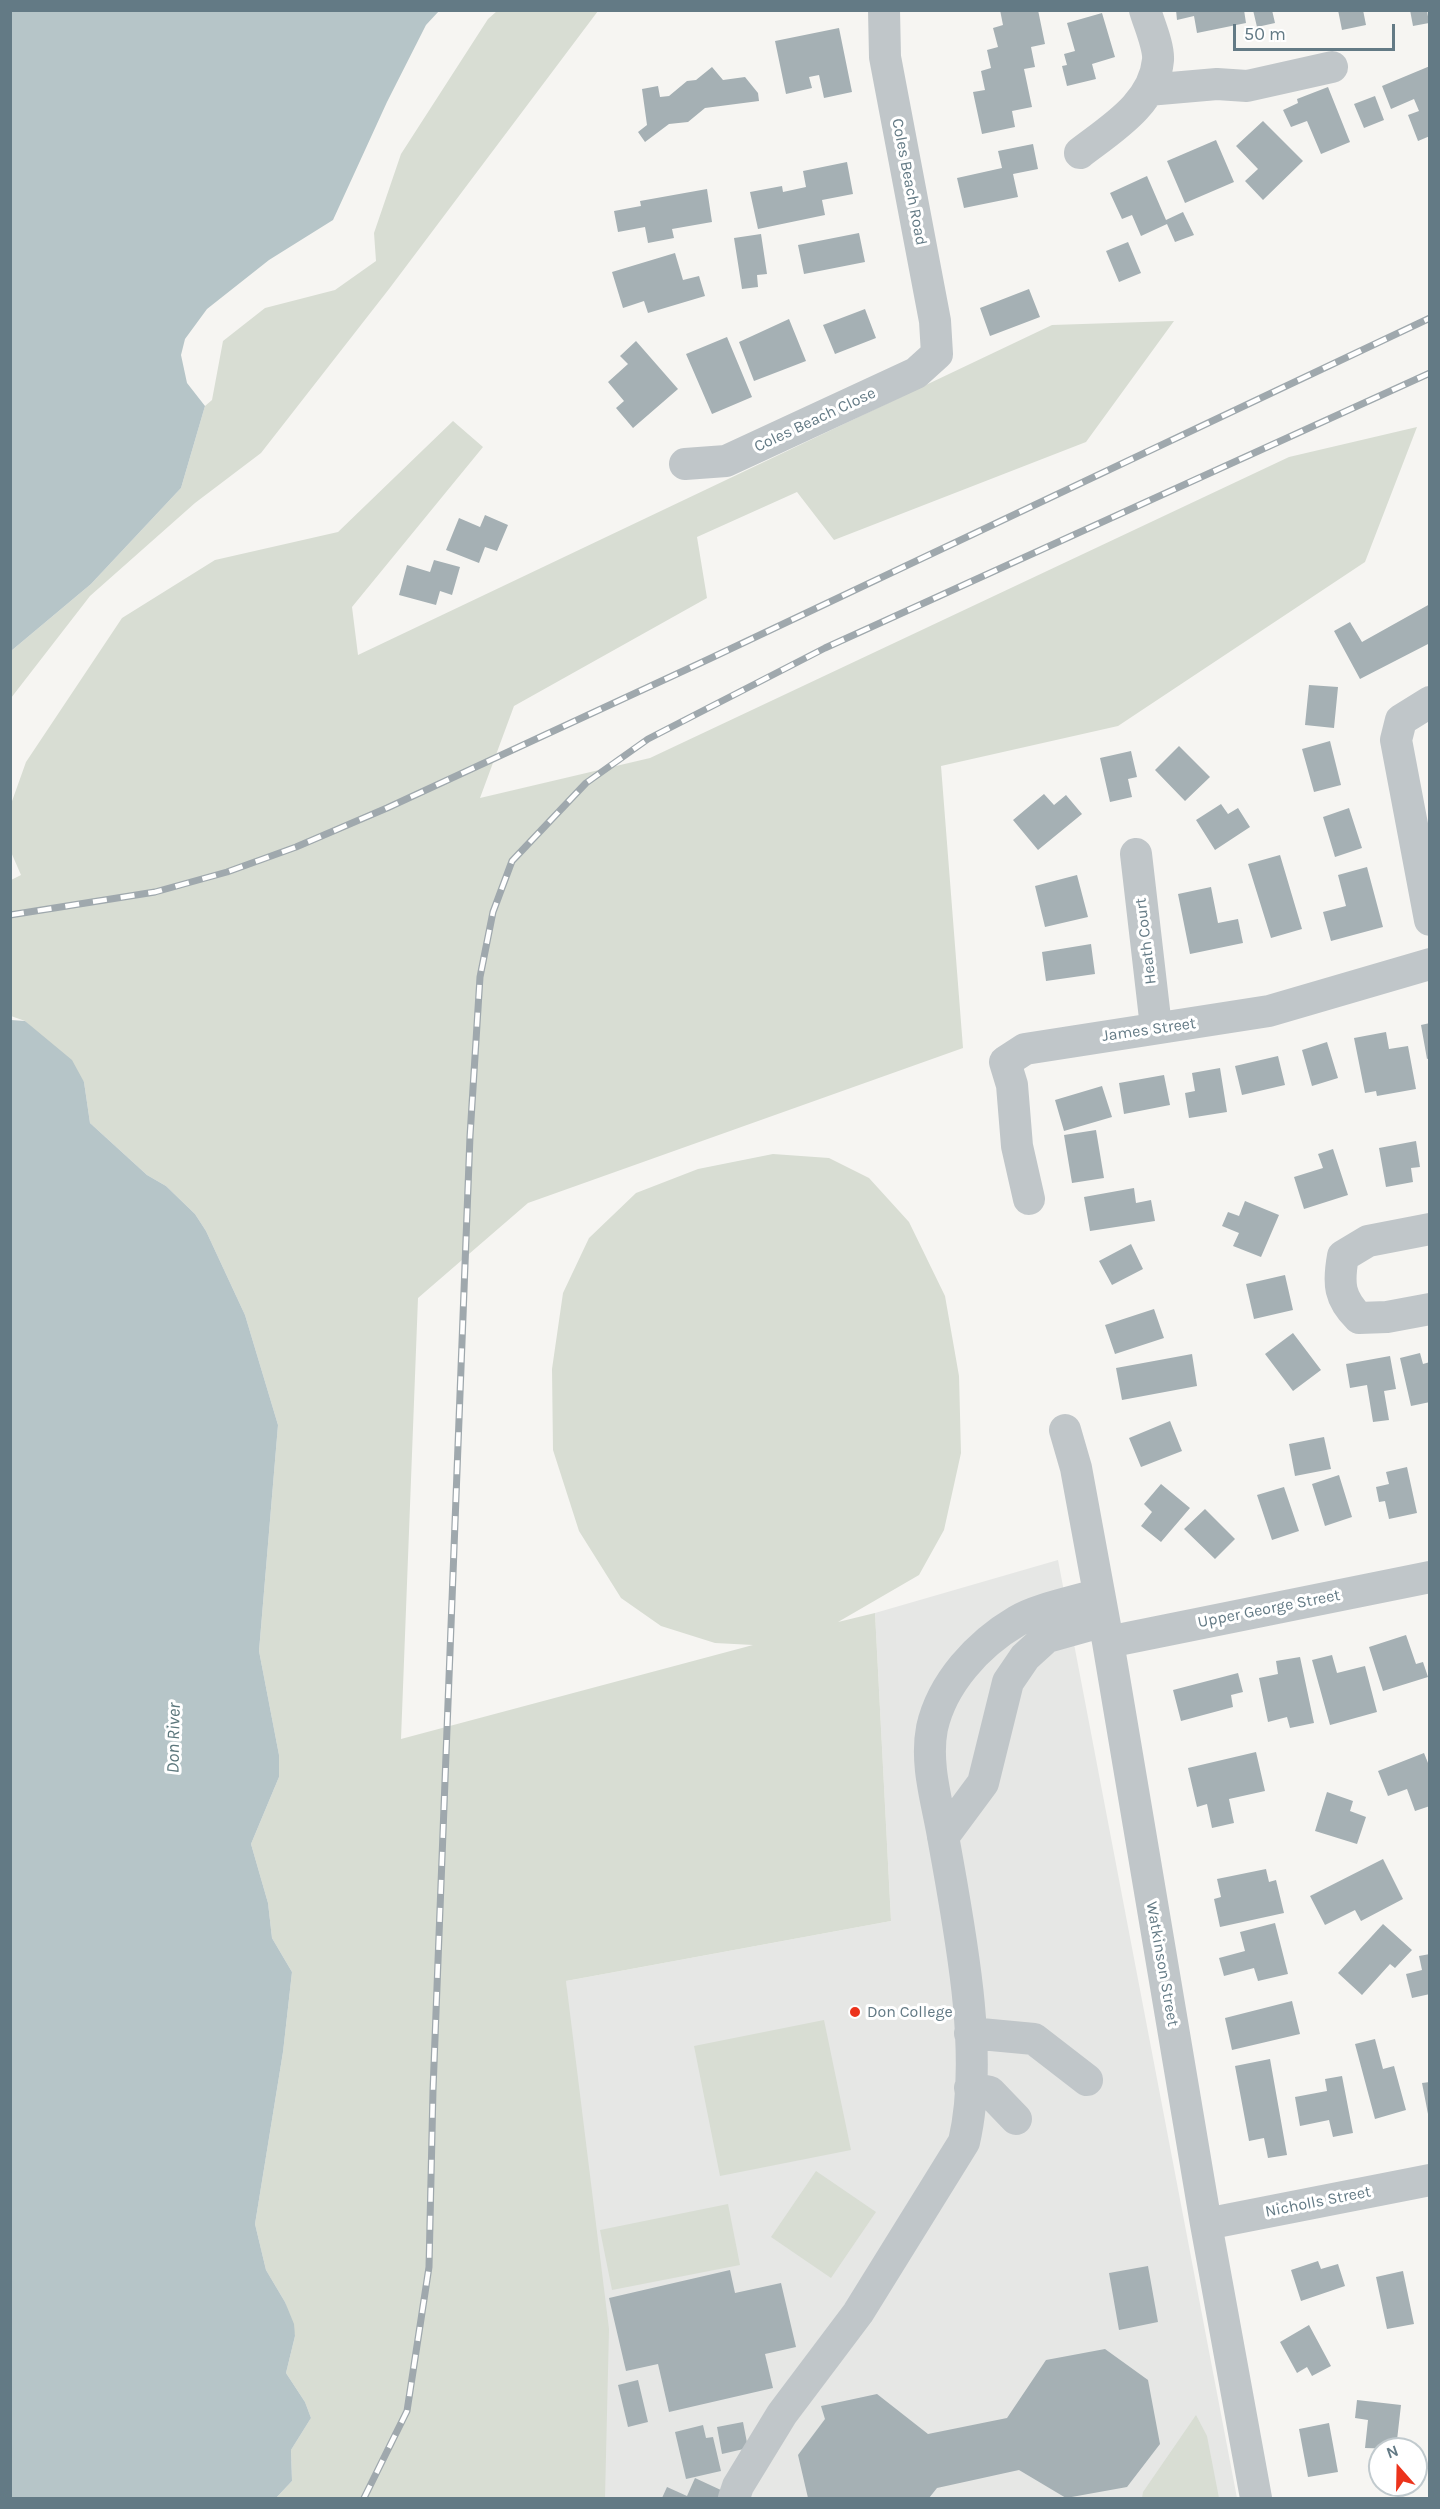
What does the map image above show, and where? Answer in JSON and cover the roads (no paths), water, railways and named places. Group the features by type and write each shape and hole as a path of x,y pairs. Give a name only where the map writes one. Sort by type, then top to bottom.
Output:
{"street":[{"name":"Coles Beach Road","path":"884,10 885,57 935,321 937,354"},
{"path":"1080,153 1131,114 1148,90 1158,59 1145,10"},
{"path":"1148,90 1217,84 1247,86 1332,67"},
{"name":"Coles Beach Close","path":"685,464 726,461 916,373 937,354"},
{"path":"1430,702 1401,720 1396,741 1430,920"},
{"name":"Heath Court","path":"1136,854 1156,1027"},
{"name":"James Street","path":"1029,1199 1017,1146 1012,1085 1005,1062 1025,1049 1269,1011 1430,964"},
{"path":"1430,1229 1368,1241 1343,1256 1339,1279 1346,1305 1359,1318 1387,1317 1430,1309"},
{"name":"Watkinson Street","path":"1065,1430 1076,1468 1104,1619 1206,2224 1256,2499"},
{"name":"Upper George Street","path":"1104,1619 1430,1577"},
{"path":"734,2499 738,2486 782,2414 858,2313 964,2142 970,2118 973,2054 943,1837 931,1769 932,1731 938,1707 971,1657 1019,1619 1104,1619"},
{"path":"943,1837 983,1783 1008,1682 1024,1657 1047,1637 1104,1619"},
{"path":"970,2033 1034,2039 1087,2080"},
{"path":"970,2088 990,2092 1016,2119"},
{"name":"Nicholls Street","path":"1206,2224 1430,2180"}],"water":[{"path":"11,10 439,11 426,25 387,102 333,220 269,260 207,309 185,339 181,355 187,383 205,406 181,488 91,584 11,651"},
{"name":"Don River","path":"11,1020 25,1021 72,1060 84,1082 90,1123 147,1175 166,1186 195,1214 206,1231 245,1315 278,1425 259,1651 279,1755 279,1777 251,1844 268,1903 272,1938 292,1972 283,2052 255,2224 266,2270 285,2302 294,2324 295,2336 286,2373 305,2402 311,2418 291,2450 292,2481 276,2498 11,2498"}],"railway":[{"path":"10,915 155,892 227,872 296,847 387,808 709,659 1430,318"},
{"path":"364,2498 407,2411 429,2267 433,2090 470,1136 480,977 493,912 512,861 586,783 648,739 825,648 1430,373"}],"place":[{"name":"Don College","path":"855,2012"}]}
